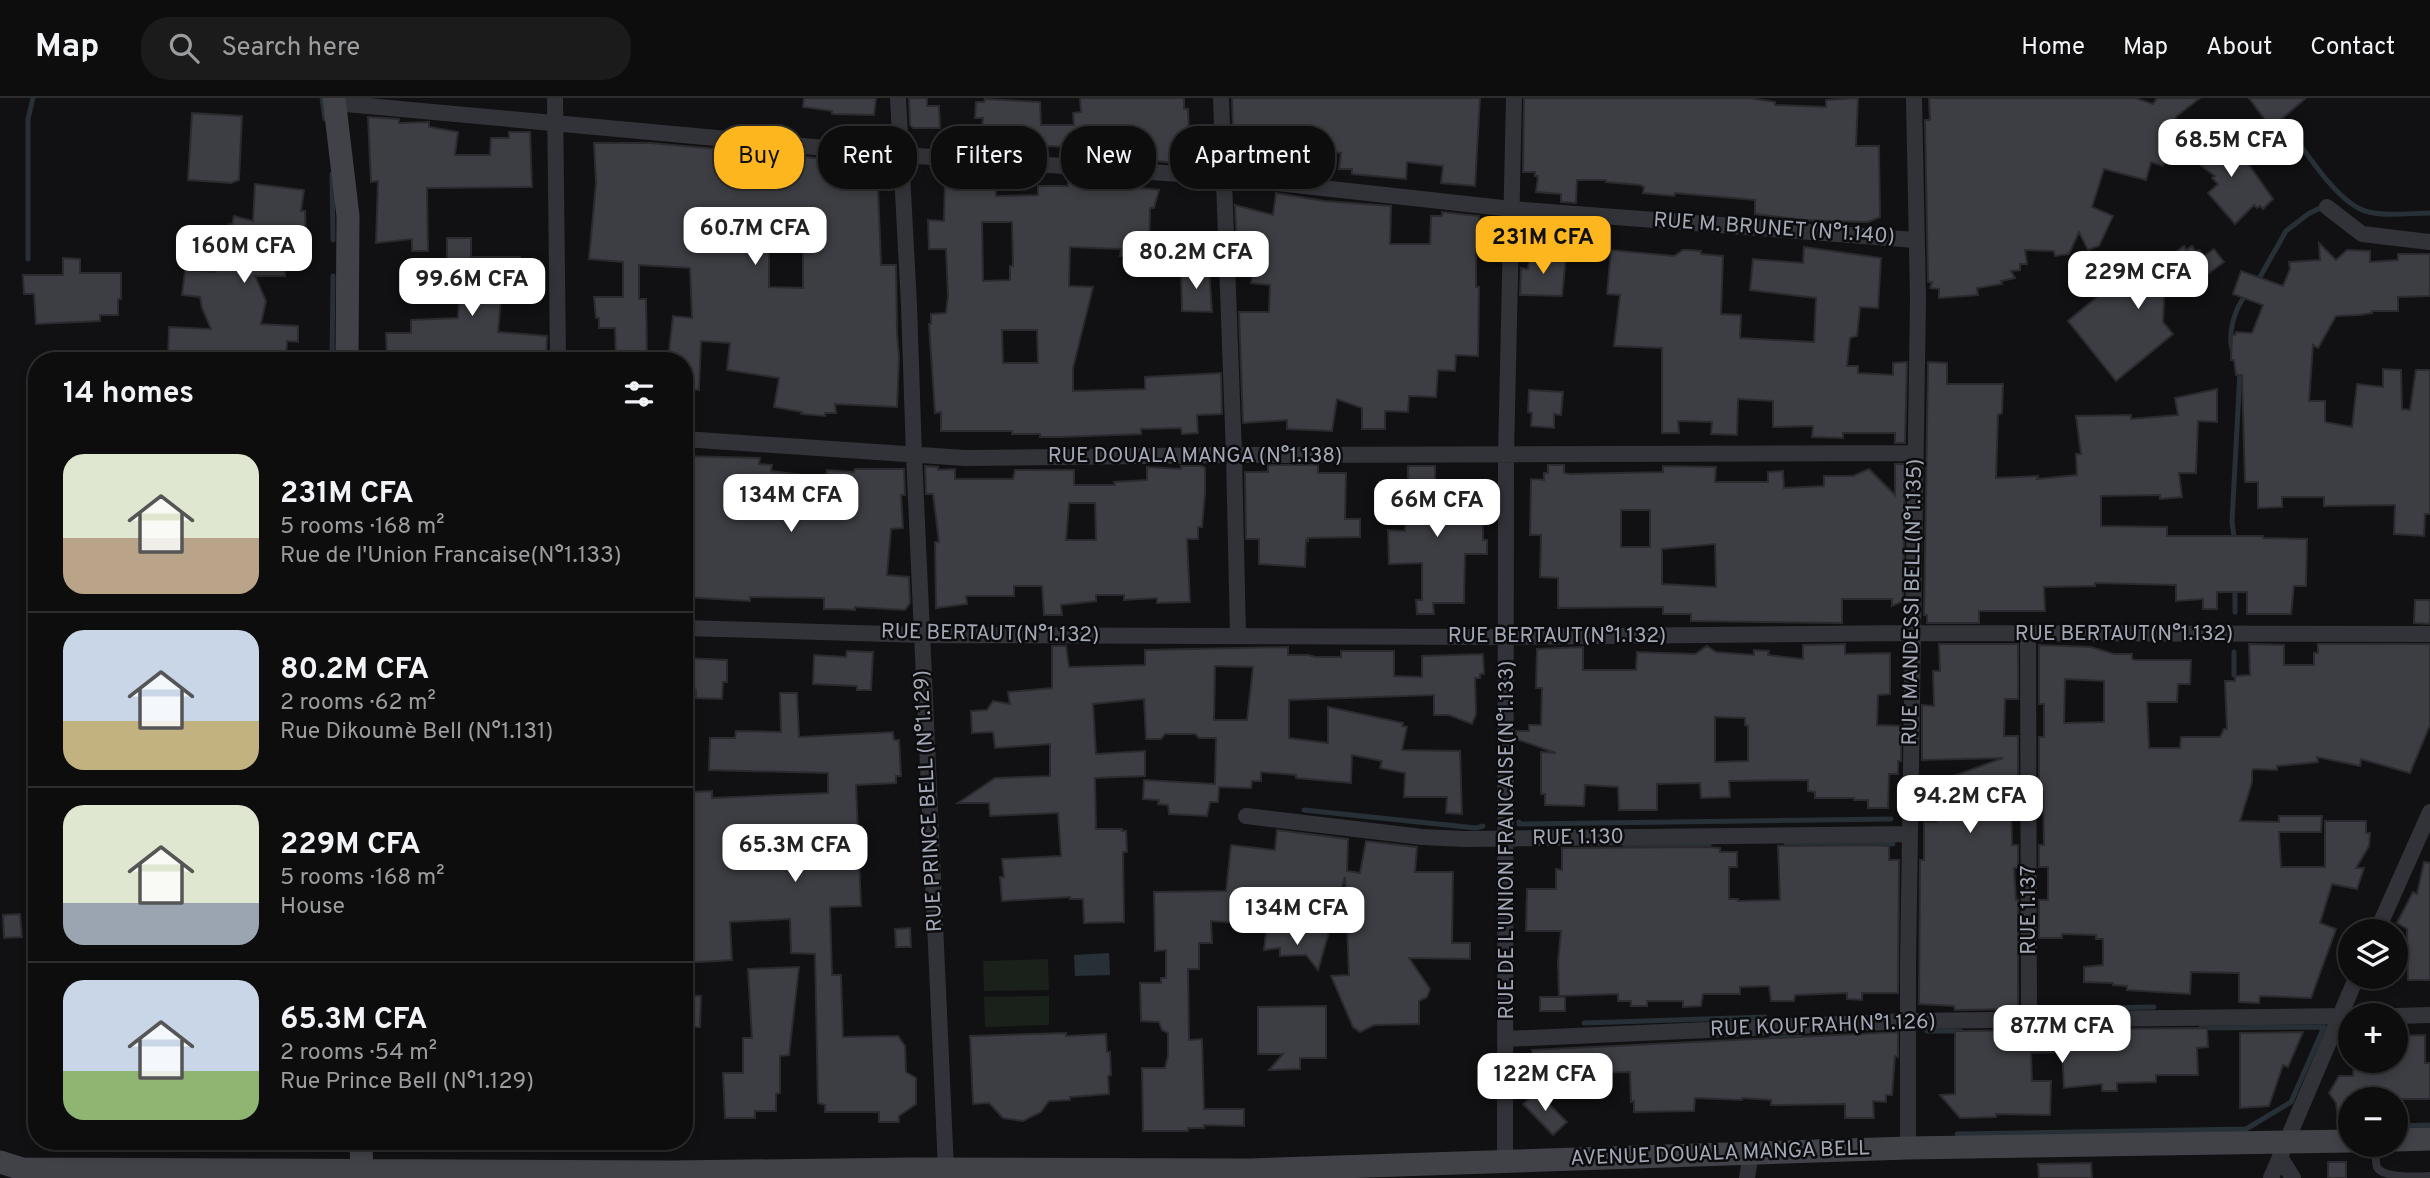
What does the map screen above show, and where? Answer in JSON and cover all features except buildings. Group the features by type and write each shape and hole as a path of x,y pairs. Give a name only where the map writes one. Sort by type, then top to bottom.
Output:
{"street":[{"path":"555,98 558,352"},
{"name":"RUE PRINCE BELL (N°1.129)","path":"898,98 900,126"},
{"path":"1221,98 1222,126"},
{"name":"RUE DE L'UNION FRANCAISE(N°1.133)","path":"1505,1162 1507,456 1514,98"},
{"name":"RUE MANDESSI BELL(N°1.135)","path":"1908,1148 1919,299 1914,98"},
{"path":"335,100 348,216 347,352"},
{"name":"RUE M. BRUNET (N°1.140)","path":"335,100 555,124 818,147"},
{"name":"RUE M. BRUNET (N°1.140)","path":"917,156 1170,173"},
{"name":"RUE PRINCE BELL (N°1.129)","path":"904,189 946,1169"},
{"path":"1223,189 1238,636"},
{"name":"RUE M. BRUNET (N°1.140)","path":"1331,189 1512,209 1916,240"},
{"path":"2327,208 2362,234 2430,242"},
{"name":"RUE DOUALA MANGA (N°1.138)","path":"693,440 965,458 1234,454 1507,456 1916,453"},
{"name":"RUE BERTAUT(N°1.132)","path":"693,628 922,635 1508,637 1913,633 2430,634"},
{"name":"RUE 1.137","path":"2028,634 2029,1019"},
{"path":"2382,919 2430,812"},
{"name":"RUE 1.130","path":"1246,816 1422,836 1507,839 1910,834"},
{"path":"2408,1016 2430,1015"},
{"name":"RUE KOUFRAH(N°1.126)","path":"1505,1040 1908,1021 2338,1016"},
{"path":"2271,1178 2338,1031"},
{"path":"2408,1140 2430,1139"},
{"name":"AVENUE DOUALA MANGA BELL","path":"0,1162 22,1169 362,1174 915,1174 946,1169 1246,1174 1751,1152 1908,1148 2283,1150 2338,1143"},
{"path":"361,1150 362,1174"},
{"path":"2283,1150 2293,1178"},
{"path":"1747,1178 1751,1152"}],"lane":[{"path":"2377,1157 2377,1167 2381,1174 2388,1177 2430,1176"}],"shaded area":[{"path":"1109,953 1110,975 1075,976 1074,955"},
{"path":"1048,959 1049,990 984,991 983,961"},
{"path":"1049,996 1049,1025 985,1027 984,997"}],"waterway":[{"path":"28,259 28,119 33,98"},
{"path":"322,98 325,119"},
{"path":"2279,115 2329,183 2353,205 2380,214 2430,213"},
{"path":"332,174 333,240"},
{"path":"2256,284 2286,231 2322,207"},
{"path":"332,352 333,276"},
{"path":"2234,355 2231,331 2238,307 2247,293"},
{"path":"2235,543 2232,522 2240,371"},
{"path":"2235,587 2235,612"},
{"path":"2234,652 2234,675"},
{"path":"1304,810 1476,828 1483,826"},
{"path":"1519,822 1891,819"},
{"path":"1786,845 1893,844"},
{"path":"1625,845 1709,845"},
{"path":"2056,1009 2154,1007"},
{"path":"1584,1023 1765,1017"},
{"path":"1957,1134 2246,1129 2291,1102 2324,1027 2201,1028"},
{"path":"2044,1031 2107,1030"},
{"path":"1927,1031 1960,1031"},
{"path":"1771,1038 1800,1037"},
{"path":"2408,1126 2430,1125"}]}
